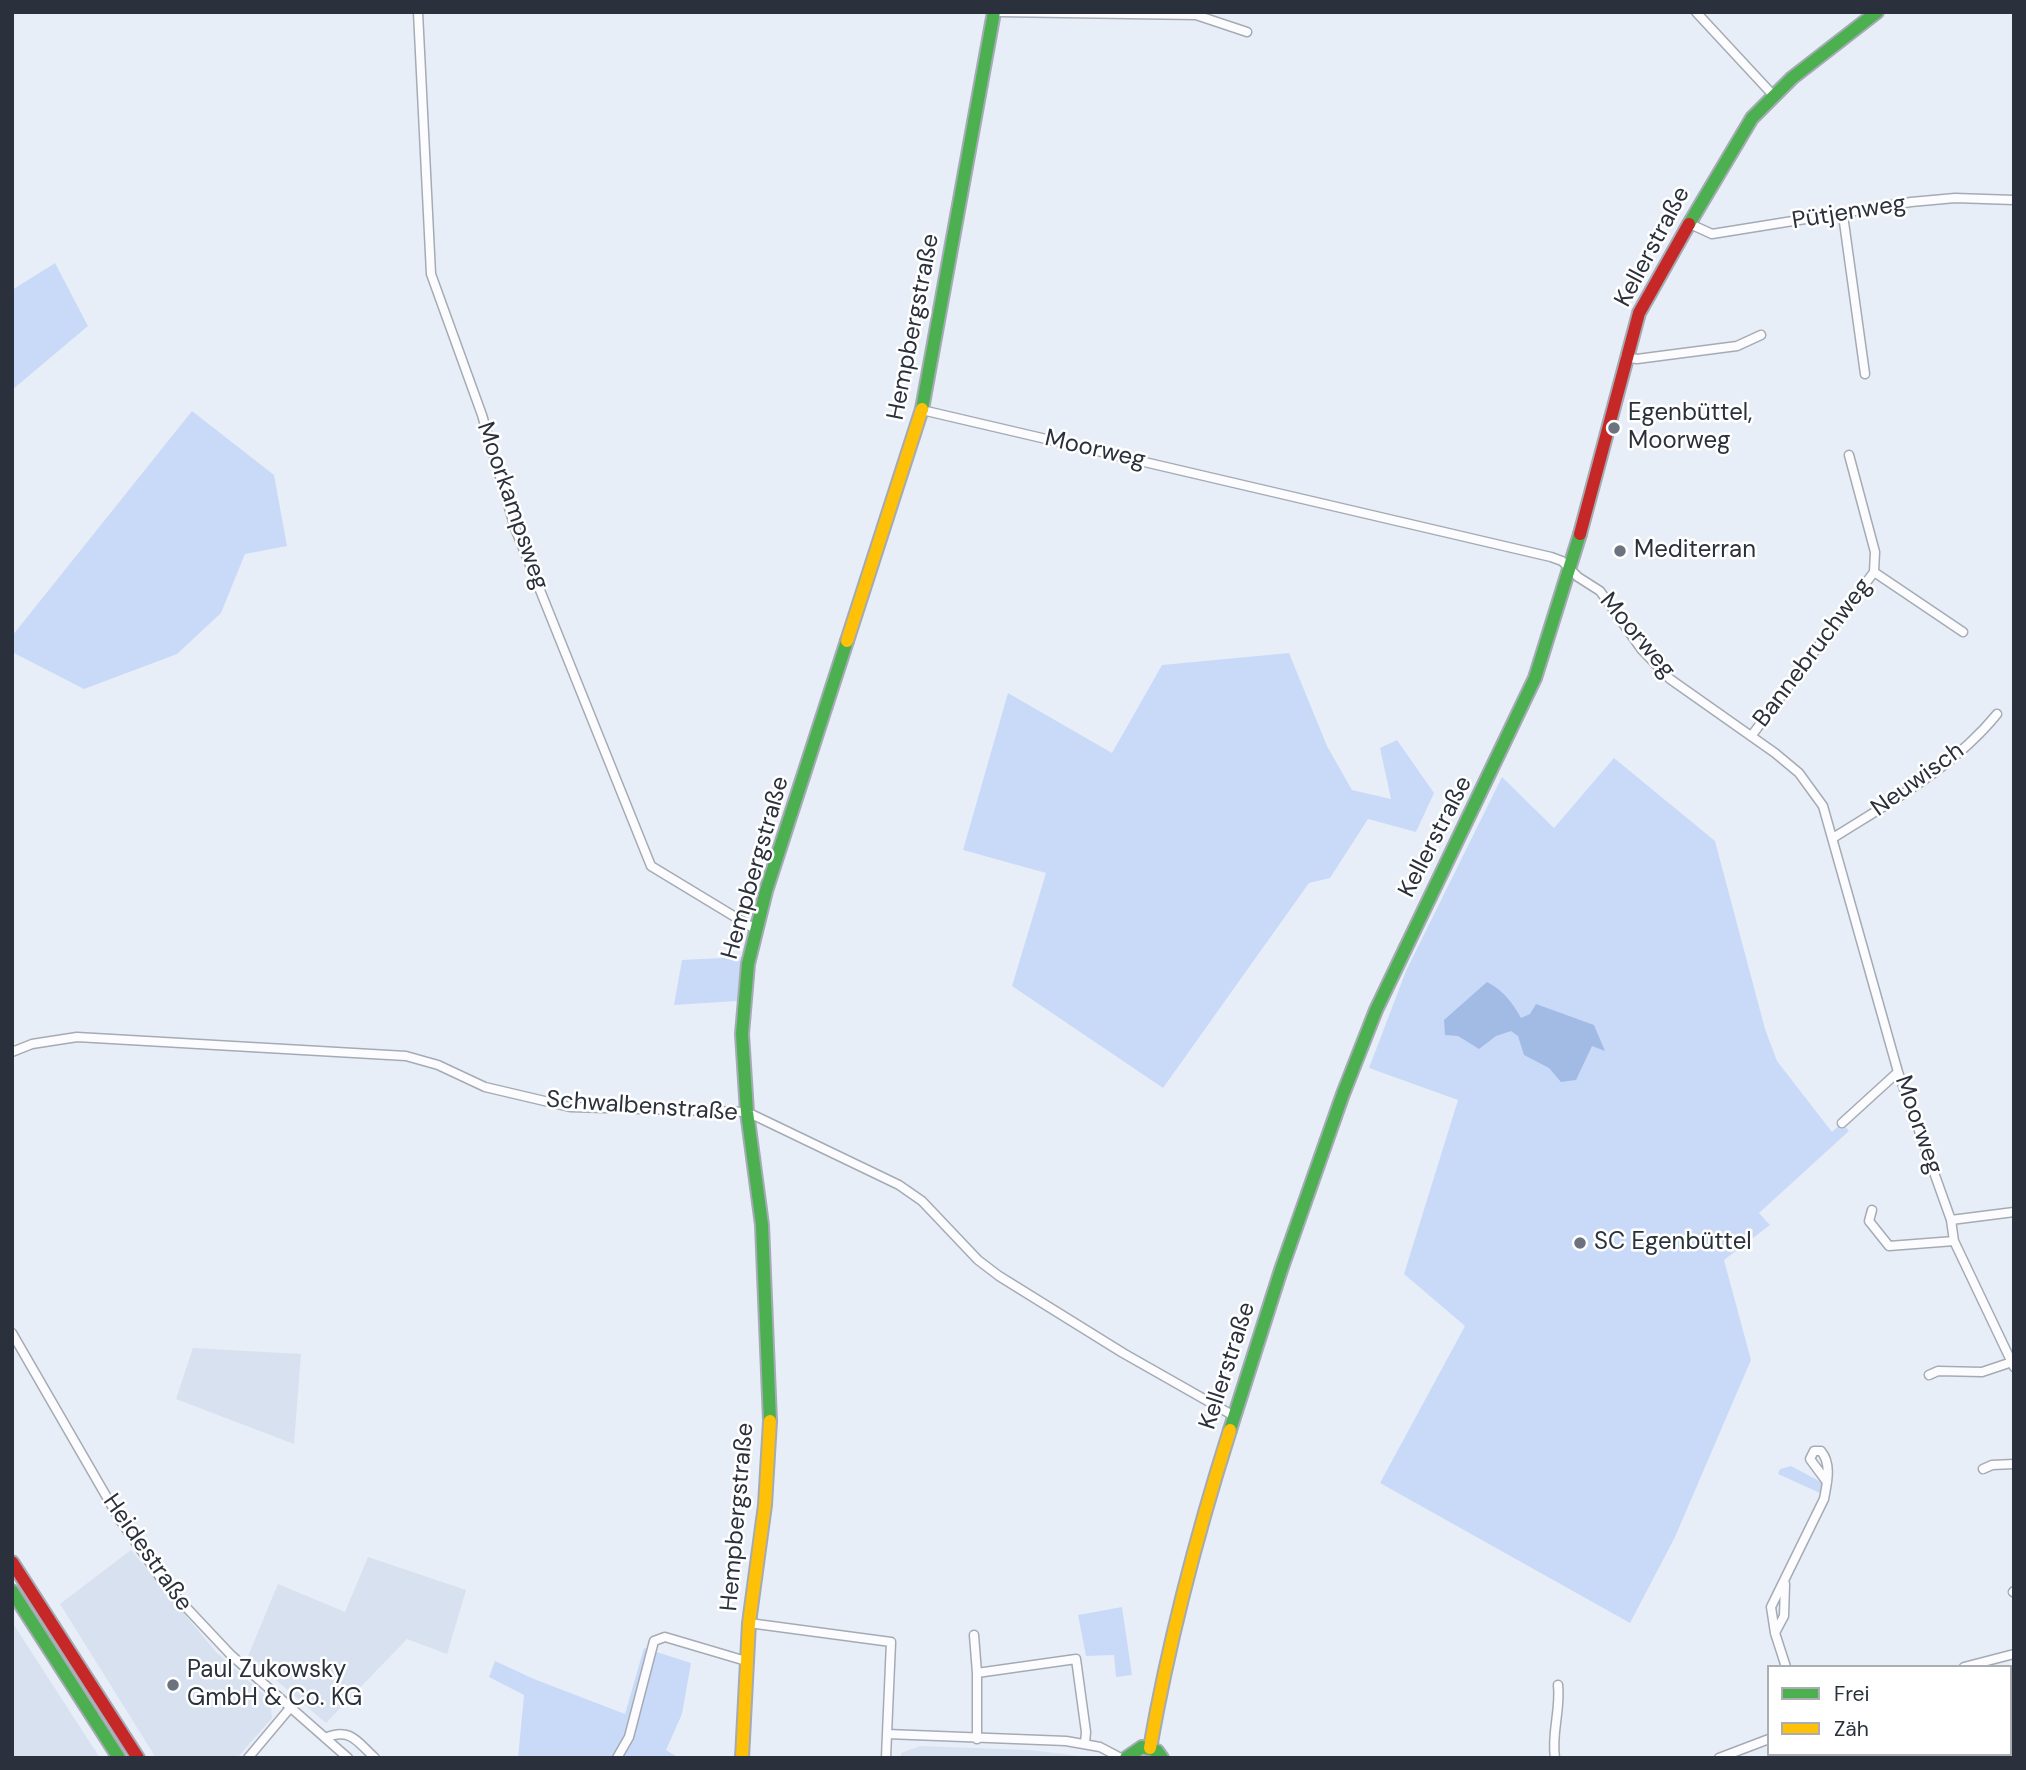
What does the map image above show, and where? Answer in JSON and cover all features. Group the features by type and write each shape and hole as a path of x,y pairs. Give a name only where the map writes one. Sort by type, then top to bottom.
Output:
{"main road":[{"name":"Hempbergstraße","path":"743,1758 749,1623 765,1505 770,1421 762,1225 747,1112 743,1009 755,929 922,411 993,12"},
{"name":"Kellerstraße","path":"1150,1748 1155,1713 1199,1529 1234,1416 1358,1054 1411,935 1508,740 1545,651 1571,569 1625,357 1647,295 1733,145 1773,95 1877,12"},
{"path":"12,1562 138,1758"},
{"path":"12,1591 119,1758"},
{"path":"1123,1758 1135,1749 1150,1748 1162,1758"}],"street":[{"name":"Moorkampsweg","path":"418,12 431,274 485,426 515,528 651,866 755,929"},
{"path":"999,12 1196,15 1247,32"},
{"path":"1696,12 1773,95"},
{"name":"Pütjenweg","path":"1688,223 1712,234 1934,200 2014,200"},
{"path":"1843,215 1865,374"},
{"path":"1625,357 1637,359 1737,346 1761,335"},
{"name":"Moorweg","path":"922,411 1551,557 1600,591 1642,650 1670,679 1752,734 1799,773 1823,806 1898,1072 1951,1220 1954,1241 2013,1365"},
{"name":"Bannebruchweg","path":"1752,734 1874,572 1875,552 1849,456"},
{"name":"Bannebruchweg","path":"1874,572 1963,632"},
{"name":"Neuwisch","path":"1833,838 1905,793 1979,736 1997,714"},
{"name":"Schwalbenstraße","path":"12,1052 32,1044 76,1037 406,1056 439,1065 485,1087 570,1107 747,1112 899,1185 922,1201 978,1260 999,1276 1123,1353 1234,1416"},
{"path":"1842,1124 1898,1072"},
{"path":"1872,1210 1869,1221 1889,1246 1954,1241"},
{"path":"1951,1220 2014,1212"},
{"name":"Heidestraße","path":"12,1333 120,1520 167,1587 231,1655 348,1758"},
{"path":"1930,1375 1938,1371 1982,1372 2013,1365"},
{"path":"1983,1469 1992,1465 2014,1464"},
{"path":"1785,1665 1774,1633 1771,1607 1785,1584 1824,1499 1827,1482"},
{"path":"1774,1633 1784,1616 1785,1584"},
{"path":"749,1623 891,1642 886,1758"},
{"path":"974,1635 977,1739"},
{"path":"617,1755 629,1737 654,1640 665,1637 746,1661"},
{"path":"1972,1665 2014,1654"},
{"path":"977,1673 1076,1659 1086,1732 1085,1744"},
{"path":"1555,1758 1553,1737 1560,1700 1558,1685"},
{"path":"248,1758 290,1708"},
{"path":"325,1738 339,1732 347,1733 375,1758"},
{"path":"887,1734 1022,1741 1035,1738 1085,1744 1123,1758"},
{"path":"1719,1758 1767,1740"}],"shaded area":[{"path":"55,263 88,326 12,390 12,290"},
{"path":"192,411 274,475 287,546 245,554 221,613 177,654 84,689 12,652 12,636"},
{"path":"1289,653 1327,746 1352,790 1391,799 1380,748 1397,740 1434,793 1416,832 1368,819 1330,878 1309,883 1163,1088 1012,986 1046,873 963,850 1008,693 1112,753 1162,665"},
{"name":"SC Egenbüttel","path":"1614,758 1715,841 1765,1029 1777,1061 1832,1132 1842,1123 1849,1131 1759,1213 1770,1225 1724,1260 1751,1360 1675,1537 1630,1623 1380,1483 1465,1326 1404,1274 1458,1100 1369,1068 1406,971 1502,777 1554,828"},
{"path":"741,957 737,1001 674,1005 682,960"},
{"path":"1487,982 1507,997 1521,1018 1530,1014 1536,1004 1594,1025 1605,1051 1592,1046 1576,1080 1561,1082 1549,1068 1524,1055 1518,1036 1511,1031 1496,1036 1479,1049 1458,1036 1445,1035 1444,1020"},
{"path":"193,1348 301,1354 294,1444 176,1399"},
{"path":"1791,1466 1823,1483 1820,1493 1778,1474 1780,1469"},
{"path":"131,1550 216,1652 270,1700 272,1718 237,1758 156,1758 60,1604"},
{"path":"368,1557 466,1590 447,1654 407,1639 326,1723 248,1656 278,1584 345,1612"},
{"path":"1122,1607 1132,1675 1116,1677 1114,1655 1086,1656 1078,1615"},
{"path":"12,1622 100,1758 12,1758"},
{"path":"644,1648 691,1663 682,1714 666,1750 679,1758 518,1758 524,1695 489,1677 495,1661 625,1714"},
{"path":"920,1746 1030,1750 1096,1758 901,1758 901,1753"}],"traffic: fast":[{"path":"922,409 994,12"},
{"path":"1689,224 1752,118 1792,78 1877,12"},
{"path":"1230,1430 1281,1270 1343,1094 1376,1010 1535,678 1580,534"},
{"path":"770,1421 762,1225 747,1112 742,1034 748,964 766,891 847,641"},
{"path":"12,1591 119,1758"},
{"path":"1126,1758 1142,1747 1157,1751 1162,1758"}],"traffic: slow":[{"path":"847,641 922,409"},
{"path":"742,1758 749,1623 765,1505 770,1421"},
{"path":"1150,1748 1185,1588 1230,1430"}],"traffic: jam":[{"path":"1580,534 1639,313 1689,224"},
{"path":"12,1562 138,1758"}],"place":[{"name":"Egenbüttel, Moorweg","path":"1614,428"},
{"name":"Mediterran","path":"1620,551"},
{"name":"SC Egenbüttel","path":"1580,1243"},
{"name":"Paul Zukowsky GmbH & Co. KG","path":"173,1685"}]}
